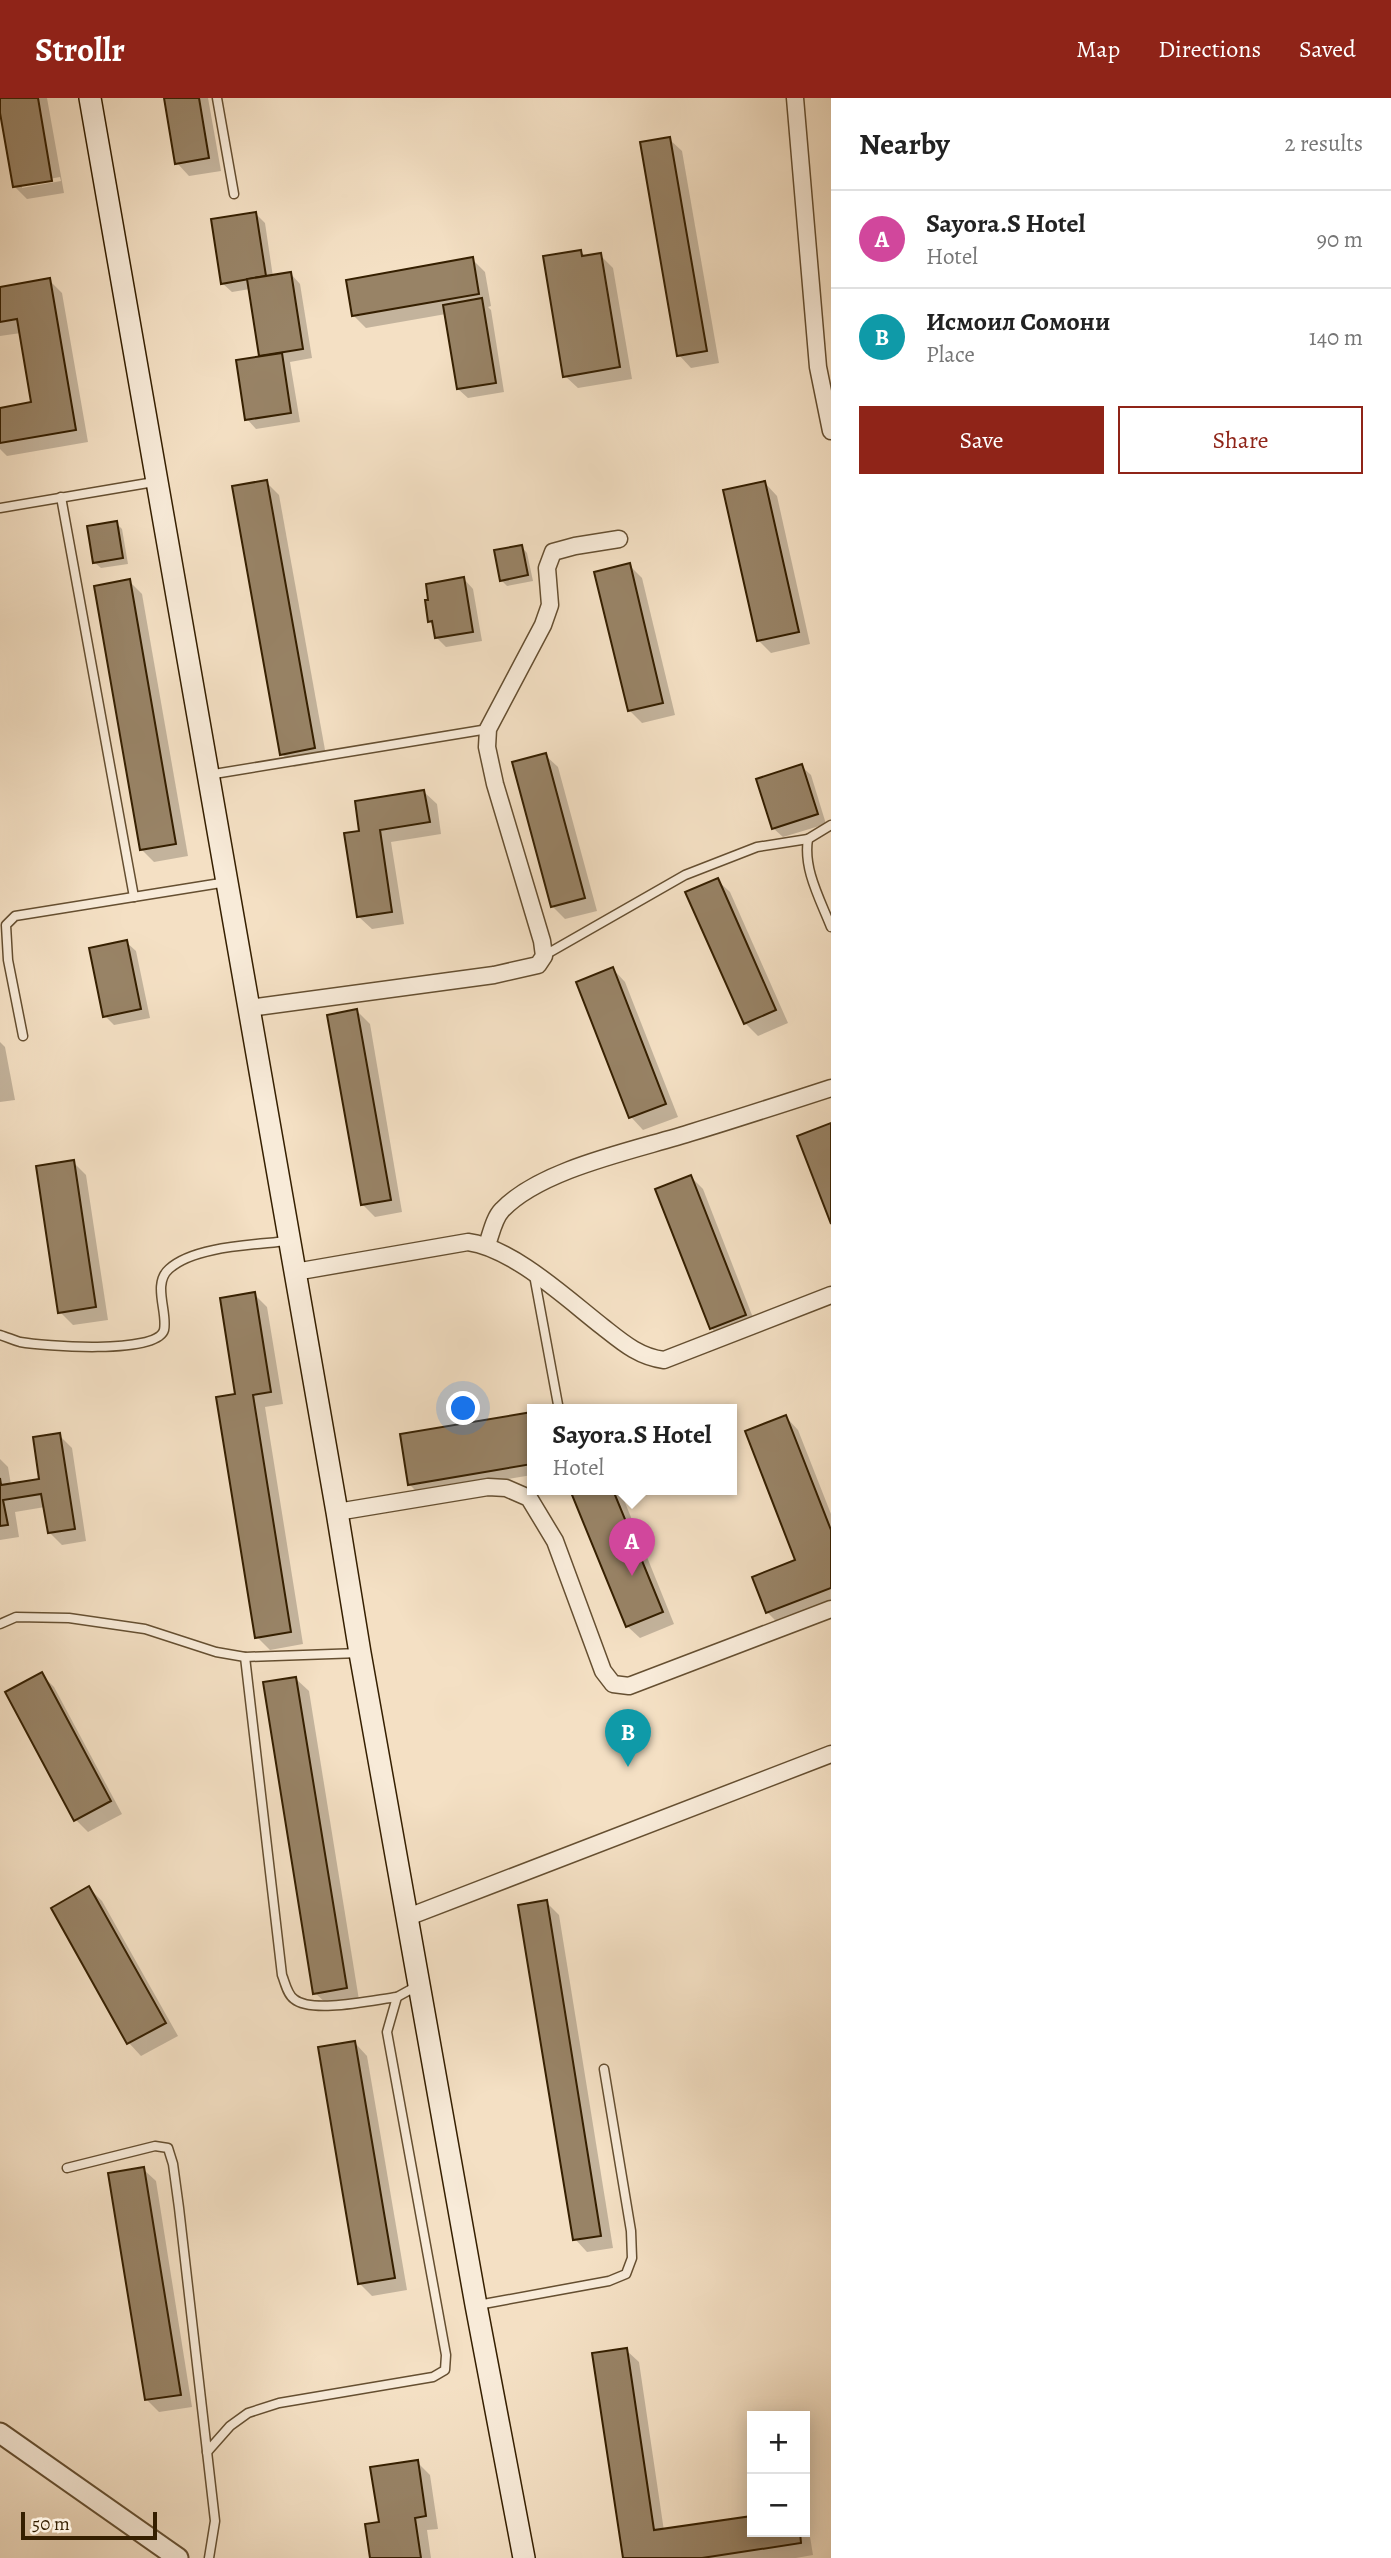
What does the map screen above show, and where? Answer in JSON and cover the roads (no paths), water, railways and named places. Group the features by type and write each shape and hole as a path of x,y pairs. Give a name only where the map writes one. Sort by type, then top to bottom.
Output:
{"main road":[{"path":"90,98 475,2305 524,2558"}],"street":[{"path":"795,98 818,367 831,431"},
{"path":"249,1008 522,971 538,965 544,956 542,941 495,783 487,747 488,729 551,605 547,568 553,552 619,539"},
{"path":"487,1245 499,1212 520,1195 554,1177 597,1160 692,1133 831,1088"},
{"path":"295,1272 468,1242 487,1245 534,1274 631,1348 649,1358 664,1360 831,1295"},
{"path":"337,1512 488,1487 527,1493"},
{"path":"532,1495 555,1541 603,1671 613,1684 629,1686 831,1609"},
{"path":"408,1917 831,1754"},
{"path":"0,2432 178,2558"}],"lane":[{"path":"217,98 234,194"},
{"path":"0,508 157,481"},
{"path":"61,497 134,897"},
{"path":"208,775 488,729"},
{"path":"544,956 685,875 757,847 808,839 831,825"},
{"path":"808,839 806,851 810,875 831,927"},
{"path":"23,1036 8,960 6,925 15,916 227,882"},
{"path":"0,1335 20,1342 126,1347 151,1342 160,1338 164,1329 161,1286 166,1271 172,1266 204,1252 290,1240"},
{"path":"534,1274 558,1404"},
{"path":"0,1624 16,1617 69,1618 145,1629 216,1652 245,1657 360,1653"},
{"path":"245,1657 282,1975 291,1997 303,2005 327,2005 397,1997 420,1984"},
{"path":"207,2452 230,2426 247,2413 279,2403 433,2377 445,2370 446,2355 387,2032 397,1997"},
{"path":"475,2305 609,2281 626,2274 632,2258 631,2231 604,2069"},
{"path":"67,2168 155,2146 168,2148 173,2164 215,2521 209,2558"}],"place":[{"name":"Sayora.S Hotel","path":"632,1576"},
{"name":"Исмоил Сомони","path":"628,1767"}]}
